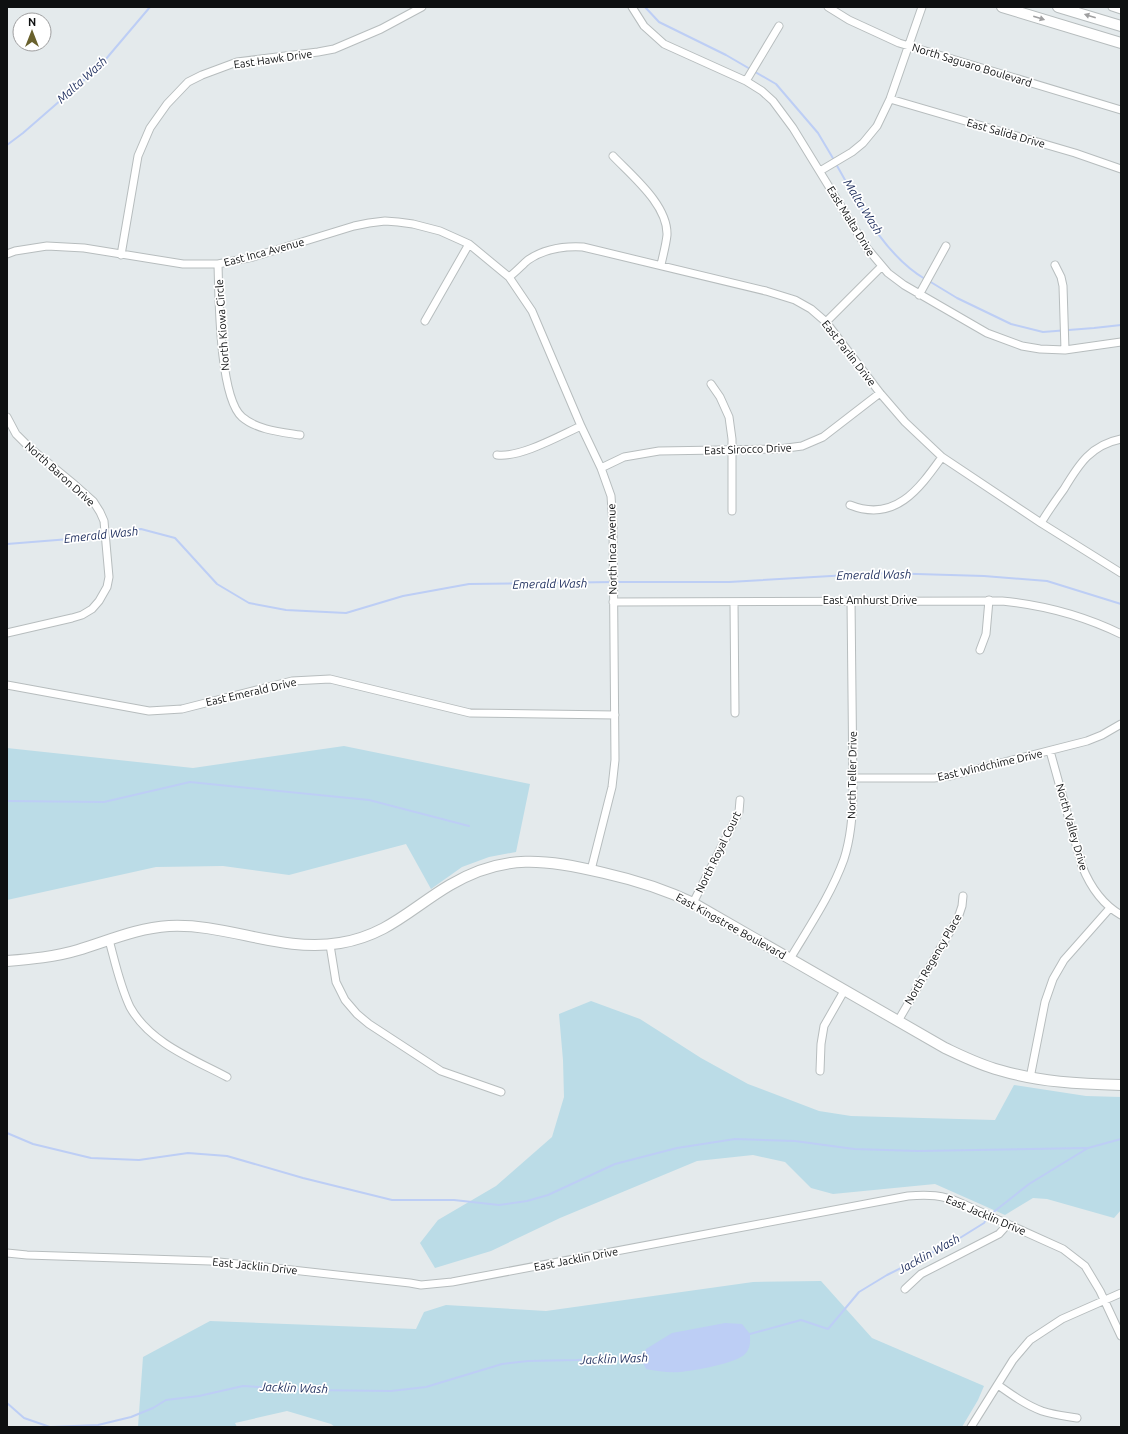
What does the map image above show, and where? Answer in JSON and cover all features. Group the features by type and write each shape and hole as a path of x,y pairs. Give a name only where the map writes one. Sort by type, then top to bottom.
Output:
{"street":[{"name":"East Hawk Drive","path":"121,255 138,156 150,128 167,104 188,82 237,62 334,49 381,29 422,7"},
{"name":"East Malta Drive","path":"632,7 644,26 664,44 746,81 762,91 783,113 866,247 882,266 904,285 987,333 1022,346 1040,349 1065,350 1121,342"},
{"name":"North Saguaro Boulevard","path":"828,7 849,20 899,43 1121,110"},
{"path":"820,171 852,152 863,143 877,126 890,99 922,7"},
{"path":"1002,7 1121,42"},
{"path":"1058,7 1121,26"},
{"path":"1112,7 1121,10"},
{"path":"746,81 779,26"},
{"name":"East Salida Drive","path":"890,99 1075,153 1121,169"},
{"path":"613,156 654,200 663,213 667,235 661,265"},
{"name":"East Inca Avenue","path":"7,254 15,251 47,246 84,248 183,264 218,264 252,257 354,226 385,221 413,224 440,231 469,244"},
{"path":"425,321 469,244"},
{"name":"North Inca Avenue","path":"469,244 509,277 532,311 601,468 611,496 613,526 615,760 612,787 591,870"},
{"name":"East Parlin Drive","path":"509,277 529,260 554,249 570,246 583,247 766,291 795,300 811,309 826,322 880,393 905,422 942,457 1041,523 1121,573"},
{"path":"919,295 946,246"},
{"name":"North Kiowa Circle","path":"218,264 220,322 227,381 234,406 242,417 252,424 276,432 300,436"},
{"path":"1055,265 1062,277 1065,350"},
{"path":"826,322 882,266"},
{"path":"711,384 720,397 729,417 732,450 732,511"},
{"name":"East Sirocco Drive","path":"601,468 624,457 659,451 789,448 813,442 833,430 880,393"},
{"name":"North Baron Drive","path":"7,417 16,434 30,448 93,501 104,521 110,577 107,587 92,609 72,618 7,633"},
{"path":"498,455 513,455 524,452 582,426"},
{"path":"1041,523 1079,464 1103,445 1121,439"},
{"path":"850,505 859,509 879,510 898,504 912,495 942,457"},
{"name":"North Teller Drive","path":"790,959 831,890 844,858 852,820 851,600"},
{"path":"980,650 986,634 989,600"},
{"name":"East Amhurst Drive","path":"613,602 989,600 1020,602 1060,611 1092,621 1121,634"},
{"path":"734,602 735,713"},
{"name":"East Emerald Drive","path":"7,685 149,711 182,709 292,681 330,679 470,713 615,714"},
{"name":"East Windchime Drive","path":"853,778 934,778 950,776 1050,751 1102,735 1121,724"},
{"name":"North Valley Drive","path":"1050,751 1082,866 1093,887 1110,908 1121,915"},
{"name":"North Royal Court","path":"693,902 739,812 740,800"},
{"name":"East Kingstree Boulevard","path":"7,961 54,956 152,928 188,926 210,928 291,944 306,946 330,945 351,941 380,931 410,914 451,885 472,874 493,867 520,862 541,861 568,864 652,886 693,902 844,991 962,1056 998,1070 1030,1078 1058,1082 1121,1085"},
{"name":"North Regency Place","path":"898,1021 958,918 962,906 963,896"},
{"path":"1030,1078 1046,1002 1053,979 1064,960 1110,908"},
{"path":"108,940 130,1005 142,1024 166,1044 227,1077"},
{"path":"330,945 336,982 345,1000 357,1014 369,1024 441,1071 501,1092"},
{"path":"820,1072 821,1044 824,1026 844,991"},
{"name":"East Jacklin Drive","path":"7,1253 27,1255 210,1261 422,1284 459,1281 923,1194 949,1198 1063,1249 1085,1266 1121,1336"},
{"path":"905,1289 921,1274 999,1234 1008,1224"},
{"path":"971,1427 1013,1360 1033,1338 1062,1319 1121,1293"},
{"path":"998,1385 1030,1406 1053,1414 1077,1418"}],"shaded area":[{"path":"344,746 530,784 516,852 489,857 462,867 431,889 406,844 289,875 223,866 156,867 7,900 7,748 193,768"},
{"path":"591,1001 640,1019 701,1058 748,1084 819,1111 851,1116 995,1120 1014,1085 1086,1096 1121,1097 1121,1210 1114,1218 1047,1199 1033,1198 1005,1215 935,1184 833,1194 811,1188 785,1162 753,1155 697,1161 560,1218 491,1251 435,1268 420,1243 438,1220 496,1186 552,1137 564,1097 563,1060 559,1014"},
{"path":"821,1281 872,1338 984,1386 978,1400 962,1427 335,1427 331,1424 287,1411 235,1423 237,1427 138,1427 143,1357 210,1321 416,1329 424,1312 446,1305 546,1311 753,1282"}],"water":[{"path":"725,1323 742,1324 750,1334 750,1344 748,1349 745,1354 740,1357 714,1366 686,1371 667,1372 646,1369 641,1359 646,1349 672,1333"}],"waterway":[{"name":"Malta Wash","path":"7,145 23,133 100,66 150,7"},
{"name":"Malta Wash","path":"645,7 659,22 726,55 776,84 818,133 834,160"},
{"name":"Malta Wash","path":"836,164 863,211 884,242 910,269 925,279"},
{"name":"Malta Wash","path":"929,281 957,298 1011,324 1043,332 1121,325"},
{"name":"Emerald Wash","path":"107,532 141,529 175,538 217,584 249,603 286,610 346,613 403,596 469,584 729,582 883,573 984,576 1047,581 1121,604"},
{"name":"Emerald Wash","path":"7,544 82,538 103,533"},
{"path":"7,801 104,802 190,782 369,800 469,826"},
{"path":"7,1133 33,1144 91,1158 139,1160 188,1153 227,1156 303,1178 392,1200 454,1200 499,1205 527,1201 548,1195 615,1164 677,1148 735,1139 795,1141 854,1149 918,1151 1086,1148"},
{"name":"Jacklin Wash","path":"991,1214 1029,1184 1088,1148 1121,1139"},
{"name":"Jacklin Wash","path":"750,1334 801,1320 828,1329 859,1292 887,1275 955,1241 984,1223 988,1217"},
{"name":"Jacklin Wash","path":"50,1427 98,1425 131,1417 153,1408 166,1400 199,1396 243,1386 308,1390 391,1391 426,1387 502,1364 528,1361 614,1358 643,1359"},
{"name":"Jacklin Wash","path":"7,1403 24,1418 50,1427"}]}
